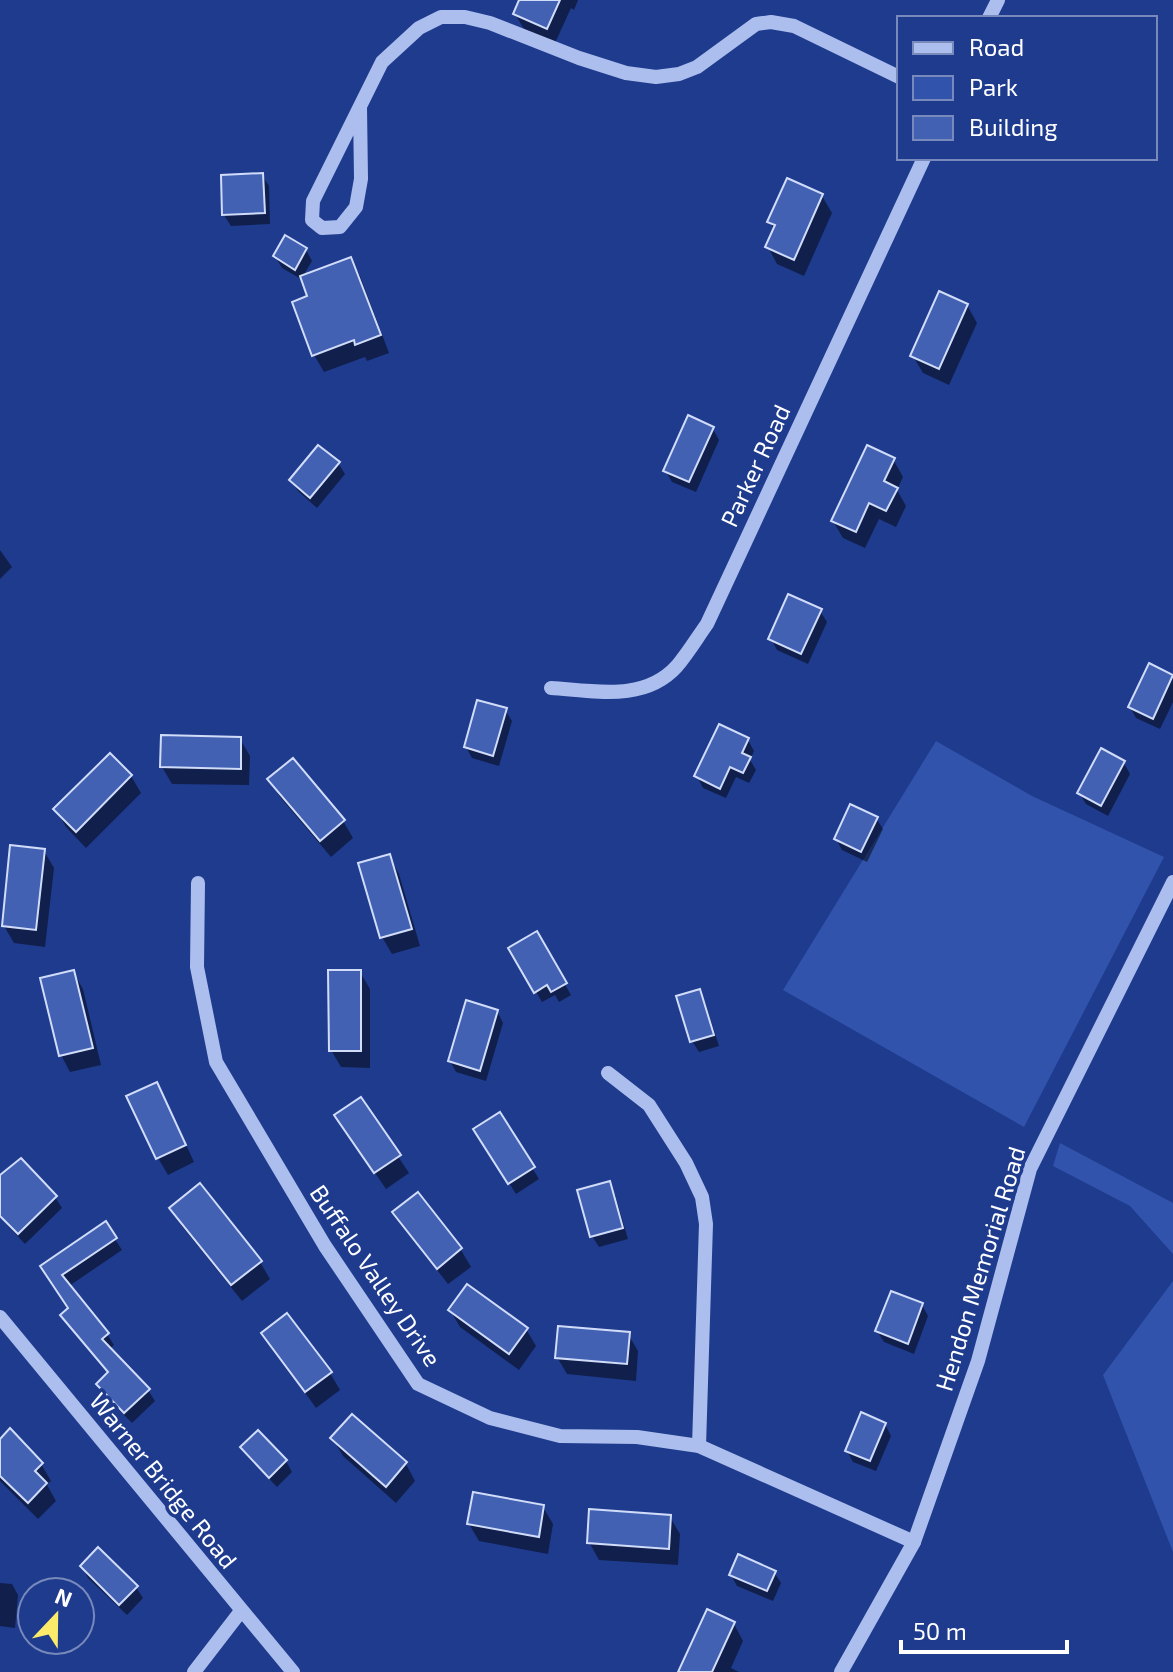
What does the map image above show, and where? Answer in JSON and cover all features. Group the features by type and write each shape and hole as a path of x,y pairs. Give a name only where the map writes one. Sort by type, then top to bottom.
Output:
{"street":[{"path":"360,107 358,139 361,179 356,207 340,227 322,228 312,220 313,201 382,62 419,28 441,17 465,17 490,23 579,58 626,73 656,77 679,74 697,67 756,24 771,22 794,26 897,76"},
{"name":"Parker Road","path":"551,688 622,692 650,687 676,667 707,624 923,160"},
{"name":"Hendon Memorial Road","path":"841,1672 914,1542 978,1361 1030,1169 1173,882"},
{"name":"Buffalo Valley Drive","path":"198,883 197,967 216,1062 325,1246 418,1384 490,1418 560,1436 637,1437 699,1446 914,1542"},
{"path":"608,1073 649,1105 686,1163 702,1197 706,1224 699,1446"},
{"name":"Warner Bridge Road","path":"0,1317 293,1672"},
{"path":"194,1672 241,1611"}],"green space":[{"path":"936,741 1032,796 1164,857 1024,1127 783,990"},
{"path":"1060,1143 1173,1203 1173,1254 1130,1206 1053,1166"},
{"path":"1173,1281 1173,1552 1103,1375"}],"building":[{"path":"519,0 560,0 547,29 513,14"},
{"path":"263,173 265,213 222,215 221,175"},
{"path":"787,178 823,194 794,260 765,247 775,225 767,222"},
{"path":"285,235 307,248 295,270 273,256"},
{"path":"351,257 381,335 355,345 354,340 312,356 292,302 307,296 300,276"},
{"path":"939,291 968,304 939,369 910,356"},
{"path":"688,415 714,427 689,482 663,471"},
{"path":"318,445 340,462 310,498 289,480"},
{"path":"867,445 895,458 884,481 898,488 886,511 869,503 856,532 831,521"},
{"path":"788,594 822,609 801,654 768,639"},
{"path":"1149,663 1173,675 1153,719 1128,707"},
{"path":"477,700 507,708 493,756 464,747"},
{"path":"719,724 749,738 742,753 751,757 743,773 730,767 720,789 694,776"},
{"path":"161,735 241,737 241,769 160,767"},
{"path":"1101,748 1125,761 1101,806 1077,793"},
{"path":"110,753 132,775 76,832 53,809"},
{"path":"293,758 345,820 320,841 267,779"},
{"path":"850,804 878,817 861,852 834,839"},
{"path":"10,845 45,849 36,930 2,926"},
{"path":"390,854 412,929 380,938 358,863"},
{"path":"537,931 567,983 551,992 547,985 534,993 508,948"},
{"path":"74,970 93,1048 59,1056 40,978"},
{"path":"328,970 361,970 361,1051 329,1051"},
{"path":"700,989 714,1035 690,1042 676,996"},
{"path":"466,1000 498,1010 480,1071 448,1061"},
{"path":"157,1082 186,1145 156,1159 126,1096"},
{"path":"361,1097 401,1155 374,1173 334,1115"},
{"path":"500,1112 535,1167 508,1184 473,1129"},
{"path":"21,1158 57,1196 18,1234 0,1216 0,1175"},
{"path":"610,1181 623,1228 590,1237 577,1190"},
{"path":"200,1183 262,1261 231,1285 169,1208"},
{"path":"418,1192 462,1248 437,1269 392,1212"},
{"path":"106,1221 117,1238 62,1275 109,1333 102,1339 150,1389 124,1413 96,1384 108,1372 60,1315 68,1308 40,1266"},
{"path":"467,1284 528,1328 509,1354 448,1310"},
{"path":"891,1291 923,1303 908,1344 875,1331"},
{"path":"287,1313 332,1372 305,1392 261,1333"},
{"path":"558,1326 630,1332 627,1364 555,1358"},
{"path":"861,1412 886,1423 870,1461 845,1451"},
{"path":"352,1414 407,1462 386,1487 330,1438"},
{"path":"10,1428 43,1463 35,1471 47,1483 28,1503 0,1476 0,1439"},
{"path":"258,1430 287,1460 269,1478 240,1447"},
{"path":"473,1492 544,1505 539,1537 467,1524"},
{"path":"589,1509 671,1515 669,1549 587,1543"},
{"path":"98,1547 138,1586 119,1605 96,1582 96,1576 90,1576 80,1566"},
{"path":"738,1554 776,1571 767,1591 729,1575"},
{"path":"707,1609 735,1622 712,1672 678,1672"}]}
